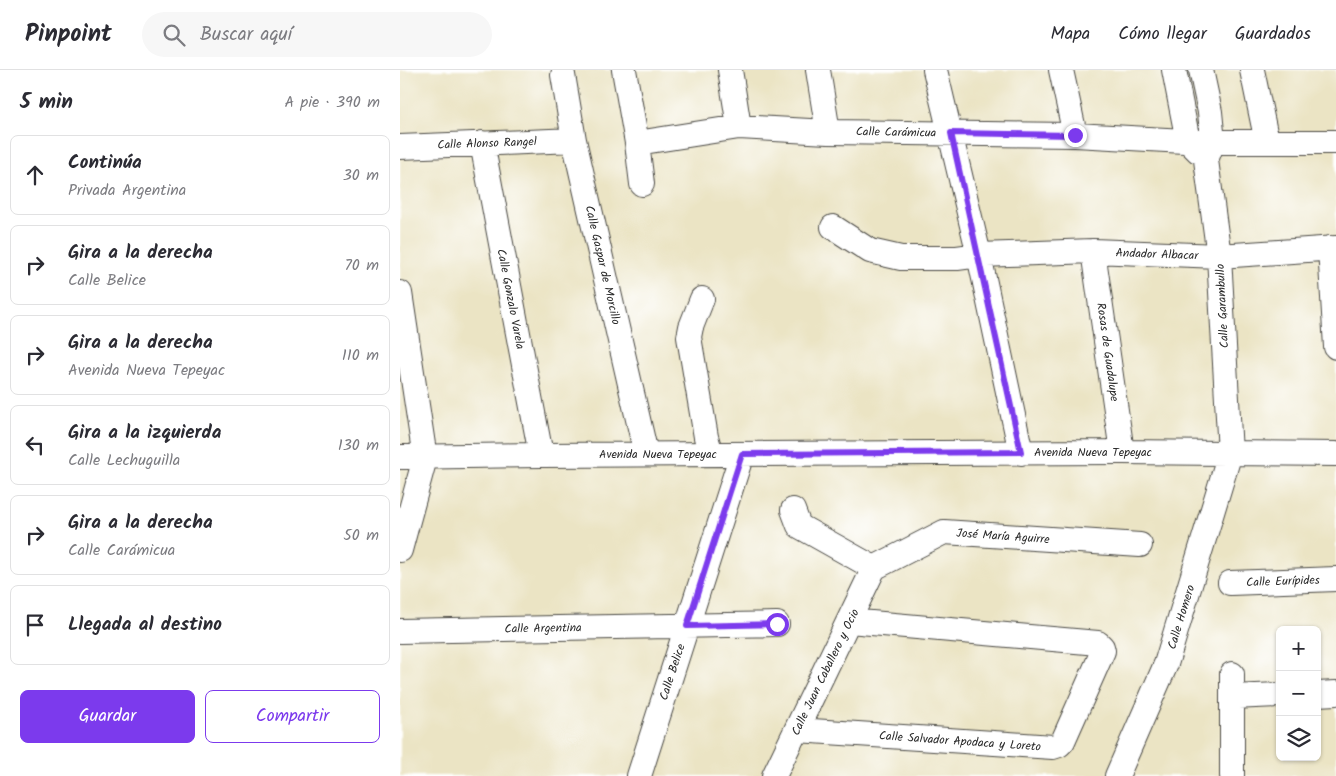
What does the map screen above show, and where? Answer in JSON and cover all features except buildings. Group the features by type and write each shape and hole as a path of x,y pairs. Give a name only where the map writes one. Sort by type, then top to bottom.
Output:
{"street":[{"path":"624,70 642,184"},
{"path":"730,70 739,127"},
{"path":"818,70 828,132"},
{"path":"936,70 979,255 1021,452"},
{"path":"1061,70 1075,135"},
{"path":"1174,70 1188,141 1210,151 1267,142 1336,142"},
{"name":"Calle Garambullo","path":"1201,70 1210,112 1210,151 1219,256 1230,453"},
{"path":"1252,70 1267,142"},
{"name":"Calle Gaspar de Morcillo","path":"563,74 574,140 646,454"},
{"name":"Calle Carámicua","path":"637,143 739,127 828,132 1075,135 1188,141"},
{"name":"Calle Alonso Rangel","path":"400,147 574,140"},
{"name":"Calle Gonzalo Varela","path":"482,143 541,455"},
{"name":"Andador Albacar","path":"833,227 870,251 901,258 957,258 979,255 1093,251 1219,256 1333,248"},
{"path":"1333,248 1336,347"},
{"name":"Rosas de Guadalupe","path":"1093,251 1122,452"},
{"path":"400,293 426,458 400,550"},
{"path":"702,299 689,337 706,437 711,454"},
{"name":"Avenida Nueva Tepeyac","path":"400,458 541,455 1021,452 1336,454"},
{"name":"Calle Homero","path":"1116,776 1166,664 1230,453"},
{"name":"Calle Belice","path":"639,776 742,454"},
{"path":"793,510 799,526 874,568"},
{"name":"José María Aguirre","path":"874,568 944,532 1140,545"},
{"name":"Calle Juan Caballero y Ocio","path":"774,776 798,730 874,568"},
{"name":"Calle Eurípides","path":"1230,583 1336,579"},
{"name":"Calle Salvador Apodaca y Loreto","path":"798,730 1053,747 1063,741 1103,651 1098,643 849,622"},
{"name":"Calle Argentina","path":"400,631 777,624"},
{"path":"1232,776 1233,685 1276,694"},
{"path":"1321,694 1336,693"}],"route":[{"path":"777,624 687,626 742,454 1021,452 951,133 1075,135"}]}
